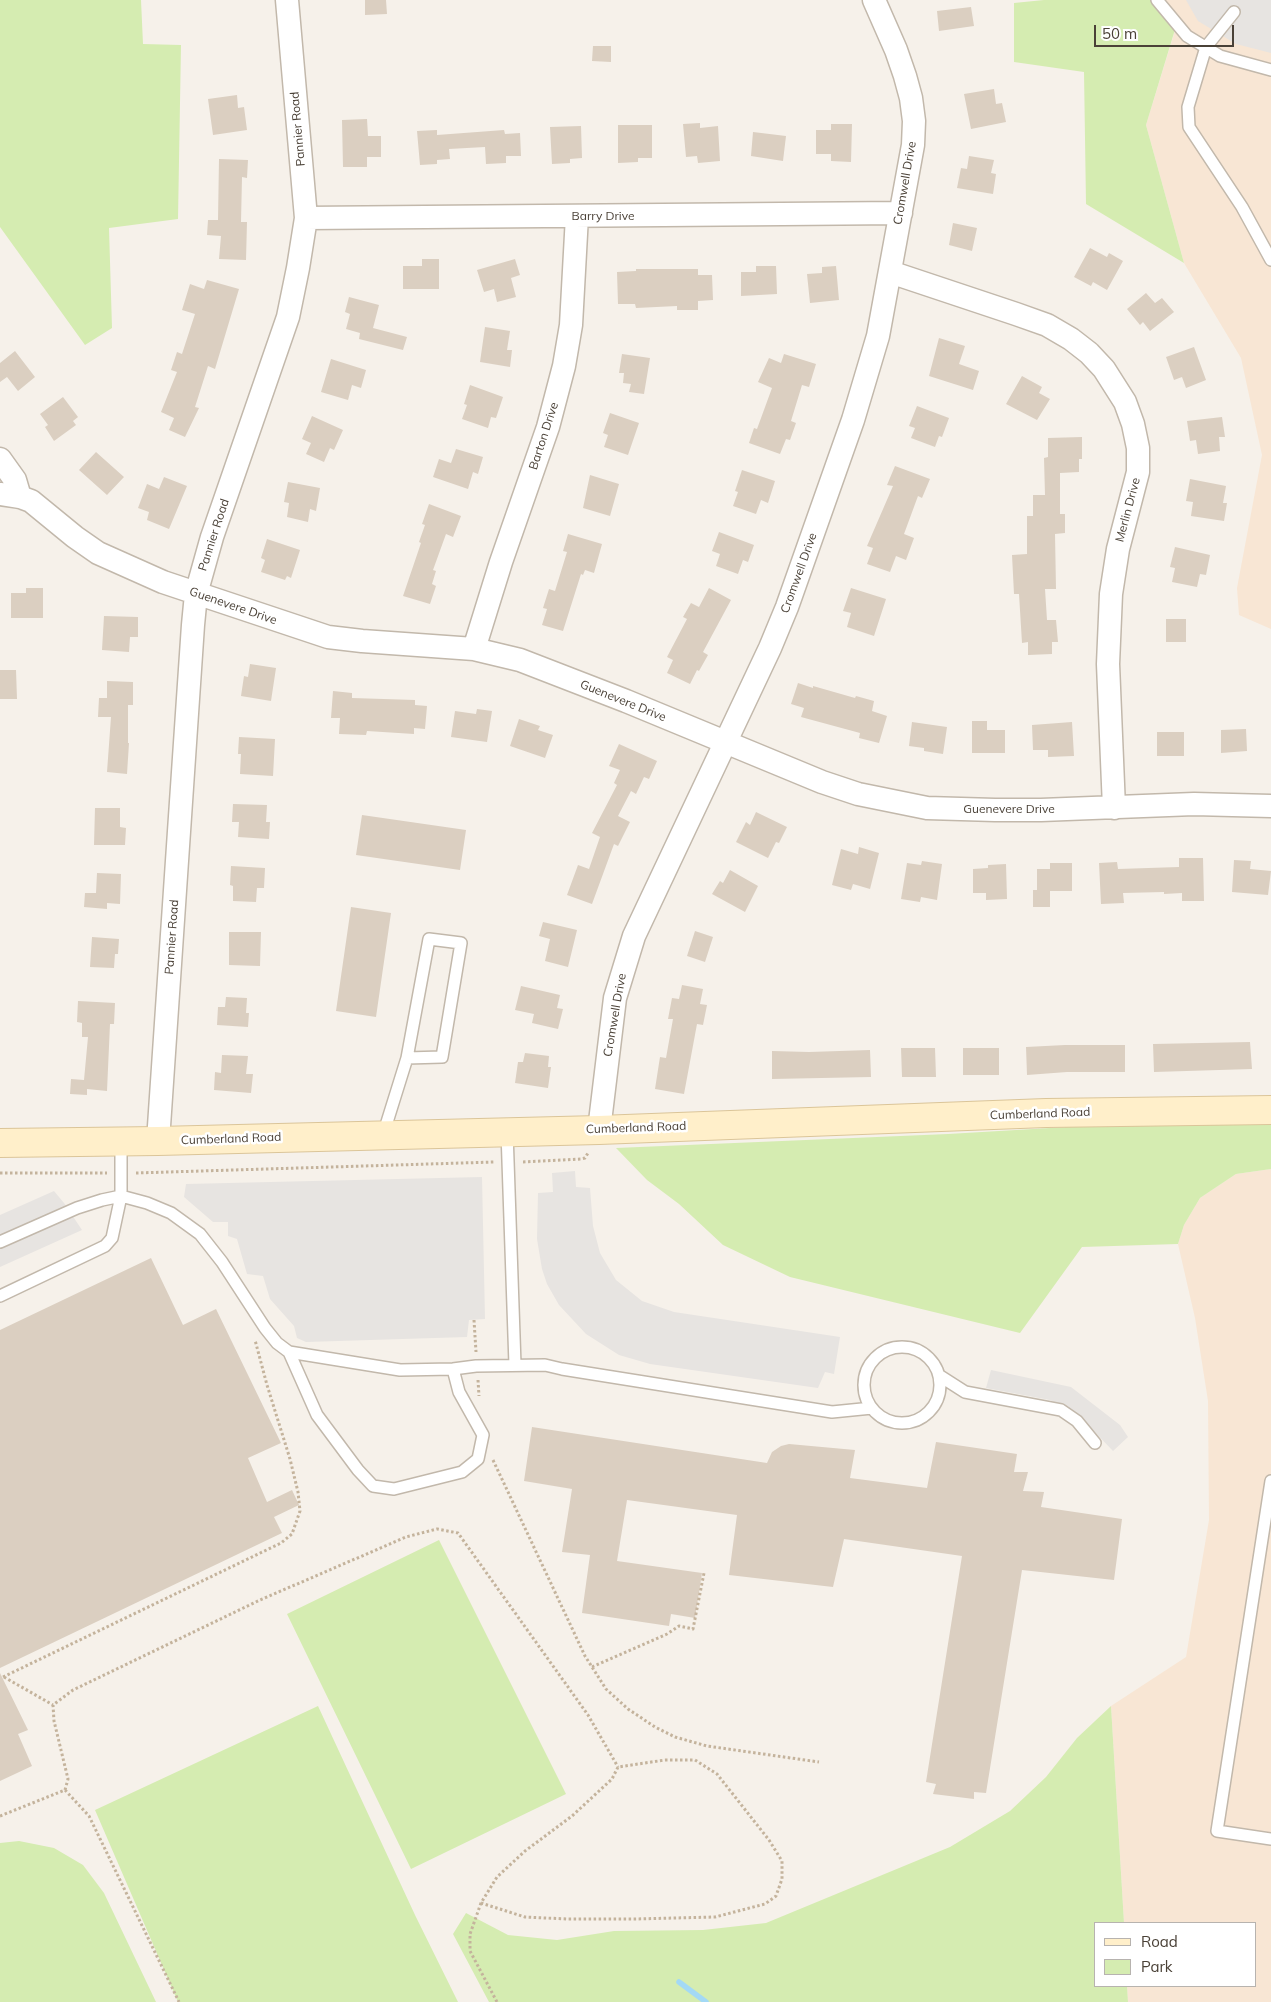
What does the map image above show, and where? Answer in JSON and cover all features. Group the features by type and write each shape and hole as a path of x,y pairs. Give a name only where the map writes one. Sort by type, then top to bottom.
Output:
{"main road":[{"name":"Cumberland Road","path":"0,1143 121,1142 593,1130 1046,1113 1271,1110"}],"street":[{"name":"Pannier Road","path":"158,1141 196,594 212,537 288,316 300,260 306,218 287,0"},
{"name":"Cromwell Drive","path":"593,1130 615,998 634,936 727,743 787,607 853,420 878,336 913,145 914,121 912,106 896,50 874,0"},
{"name":"Barry Drive","path":"306,218 901,213"},
{"name":"Barton Drive","path":"474,649 501,562 548,427 564,366 571,325 577,216"},
{"name":"Merlin Drive","path":"890,272 1047,325 1089,353 1104,370 1125,402 1133,424 1138,448 1138,472 1118,549 1111,594 1108,664 1114,808"},
{"path":"0,459 15,480 10,496"},
{"name":"Guenevere Drive","path":"10,496 31,501 98,553 154,579 196,594 328,637 474,649 528,664 822,782 894,803 927,808 995,810 1114,808 1194,804 1271,806"}],"lane":[{"path":"1158,0 1187,36 1220,56 1271,70"},
{"path":"1234,12 1206,47 1188,106 1189,127 1242,207 1271,260"},
{"path":"383,1135 407,1058 429,938 461,943 442,1057 407,1058"},
{"path":"507,1132 514,1365"},
{"path":"0,1296 105,1246 112,1238 121,1196 121,1142"},
{"path":"0,1242 76,1208 121,1196 147,1203 170,1213 200,1234 222,1262 253,1312 277,1343 289,1352 400,1370 453,1370 476,1366 545,1365 832,1412 872,1408"},
{"path":"896,1346 908,1347 922,1352 933,1361 940,1376 940,1391 936,1403 929,1413 915,1421 890,1422 880,1417 872,1408 865,1394 866,1371 875,1358 883,1351 896,1346"},
{"path":"289,1352 317,1415 358,1470 373,1486 394,1489 462,1472 478,1459 483,1436 459,1392 453,1370"},
{"path":"940,1376 965,1392 1061,1410 1077,1422 1095,1443"},
{"path":"1271,1480 1217,1831 1271,1839"}],"path":[{"path":"0,1173 121,1172 508,1162 585,1158 588,1154 593,1130"},
{"path":"53,1705 4,1677 281,1543 292,1534 300,1511 298,1492 254,1334 253,1312"},
{"path":"474,1320 476,1366 483,1436 581,1647 606,1689 628,1709 654,1727 675,1737 706,1746 819,1762"},
{"path":"53,1705 73,1690 260,1600 406,1537 438,1528 458,1534 588,1715 618,1768"},
{"path":"592,1667 667,1634 678,1626 693,1629 704,1573"},
{"path":"53,1705 54,1721 68,1779 65,1790"},
{"path":"481,1903 524,1916 567,1919 635,1919 715,1916 765,1904 776,1896 782,1879 782,1860 769,1840 717,1774 695,1760 665,1760 618,1768"},
{"path":"497,2002 470,1951 470,1934 481,1903 497,1877 525,1850 572,1816 612,1779 618,1768"},
{"path":"0,1816 65,1790"},
{"path":"65,1790 89,1816 179,2002"}],"shaded area":[{"path":"1157,0 1271,0 1271,629 1239,615 1237,588 1262,455 1241,358 1184,263 1146,125 1177,24"},
{"path":"1186,0 1271,0 1271,53 1236,44 1198,21"},
{"path":"1271,1169 1271,2002 1128,2002 1127,1987 1256,1987 1256,1922 1124,1922 1111,1706 1186,1657 1209,1520 1208,1401 1195,1318 1178,1244 1184,1225 1200,1198 1236,1174"},
{"path":"575,1171 576,1187 590,1188 593,1226 600,1253 616,1280 642,1301 674,1312 840,1337 834,1374 825,1372 818,1388 650,1364 619,1355 586,1334 559,1305 547,1284 542,1269 537,1239 538,1193 553,1192 552,1173"},
{"path":"482,1177 485,1319 469,1320 467,1337 306,1342 297,1338 294,1326 270,1299 263,1276 247,1274 237,1239 228,1236 228,1222 213,1222 184,1197 186,1184"},
{"path":"54,1191 82,1230 0,1267 0,1215"},
{"path":"991,1370 1071,1387 1120,1425 1128,1437 1113,1451 1073,1412 1050,1400 986,1388"}],"green space":[{"path":"0,0 141,0 143,44 181,45 178,219 109,228 112,328 85,345 0,227"},
{"path":"1044,0 1157,0 1177,23 1146,125 1184,263 1086,204 1084,72 1014,62 1014,3"},
{"path":"1271,1115 1271,1169 1236,1174 1200,1198 1184,1225 1178,1244 1082,1247 1020,1333 790,1277 723,1245 679,1204 647,1180 616,1148 948,1134"},
{"path":"439,1540 566,1794 411,1869 287,1614"},
{"path":"318,1706 415,1915 458,2002 178,2002 95,1810"},
{"path":"1111,1706 1124,1922 1094,1922 1094,1987 1127,1987 1128,2002 489,2002 453,1934 466,1913 508,1935 557,1940 614,1931 703,1930 766,1923 950,1847 1010,1811 1046,1777 1077,1738"},
{"path":"19,1841 54,1848 83,1865 104,1893 156,2002 0,2002 0,1843"}],"building":[{"path":"365,0 386,0 387,14 365,15"},
{"path":"971,7 974,26 939,31 937,11"},
{"path":"593,46 611,46 611,62 592,61"},
{"path":"994,89 996,104 1002,103 1006,122 971,129 964,94"},
{"path":"237,95 238,108 244,107 247,130 213,135 208,99"},
{"path":"367,119 368,136 381,136 381,157 367,157 367,167 343,167 342,120"},
{"path":"700,123 700,128 718,126 720,161 698,163 697,156 686,157 683,124"},
{"path":"831,124 852,124 851,162 831,161 831,154 816,154 816,130 831,130"},
{"path":"618,125 652,125 652,158 638,158 638,162 618,163"},
{"path":"581,126 582,158 570,159 570,163 552,164 550,127"},
{"path":"437,130 437,135 504,130 505,134 520,133 521,156 506,156 506,163 486,164 485,147 449,149 450,159 437,160 437,164 420,165 417,131"},
{"path":"753,132 786,136 783,161 751,156"},
{"path":"969,156 994,160 991,173 996,174 993,194 957,188 961,168 967,169"},
{"path":"219,159 248,160 247,178 242,177 241,222 247,222 246,260 219,259 221,236 207,235 208,220 218,220"},
{"path":"953,223 977,228 972,251 949,245"},
{"path":"1090,248 1107,257 1109,253 1123,261 1107,290 1093,282 1091,286 1074,277"},
{"path":"422,259 439,259 439,289 403,289 403,266 422,266"},
{"path":"515,259 520,275 511,278 516,297 497,302 494,289 484,292 477,270"},
{"path":"756,266 776,266 777,294 741,296 741,272 756,272"},
{"path":"836,266 839,300 810,303 807,274 822,273 822,267"},
{"path":"636,269 698,269 698,275 712,275 713,300 698,301 698,310 677,310 677,306 636,308 635,304 618,304 617,272 636,271"},
{"path":"207,280 239,289 215,369 208,366 195,407 199,408 185,437 169,430 174,418 161,412 177,372 171,370 177,352 182,354 195,314 182,310 190,284 204,289"},
{"path":"1146,293 1155,303 1162,298 1174,312 1150,331 1143,322 1140,325 1127,309"},
{"path":"349,297 379,305 373,328 407,337 403,350 359,339 360,333 346,329 350,314 345,312"},
{"path":"485,327 510,331 507,350 512,350 510,367 480,362"},
{"path":"939,338 965,346 959,364 979,371 973,390 929,376"},
{"path":"1194,347 1206,380 1186,388 1182,377 1174,380 1166,357"},
{"path":"15,351 35,377 18,391 7,377 0,382 0,363"},
{"path":"622,354 650,358 644,394 629,392 631,384 623,383 624,373 619,373"},
{"path":"784,354 816,364 809,387 802,385 791,421 796,423 790,440 786,439 780,454 749,443 754,428 757,429 772,388 758,382 769,358 781,363"},
{"path":"331,359 366,370 361,388 352,385 348,400 321,392"},
{"path":"1022,376 1042,387 1039,393 1050,399 1037,420 1006,404"},
{"path":"470,385 503,397 496,418 491,417 488,428 462,419 467,405 464,404"},
{"path":"63,397 78,417 73,421 76,425 54,441 45,427 48,425 40,414"},
{"path":"917,406 949,418 942,437 939,436 935,447 911,438 915,428 909,426"},
{"path":"610,413 639,423 628,455 604,447 608,435 603,433"},
{"path":"312,416 343,430 334,450 330,448 324,462 306,454 311,443 302,439"},
{"path":"1222,417 1225,437 1219,437 1220,451 1198,454 1196,440 1190,441 1187,421"},
{"path":"1082,437 1082,459 1079,459 1079,472 1060,473 1060,514 1065,514 1065,533 1055,534 1056,589 1045,589 1047,620 1056,620 1058,642 1052,642 1052,654 1028,655 1028,642 1022,643 1019,594 1014,594 1012,555 1027,554 1027,516 1033,516 1033,495 1045,495 1044,458 1048,457 1048,438"},
{"path":"456,449 483,457 478,474 473,472 468,489 433,477 439,459 451,463"},
{"path":"96,452 124,477 107,495 79,470"},
{"path":"895,466 930,479 922,498 918,496 904,534 914,538 906,560 896,556 890,572 867,564 873,548 867,546 893,486 887,485"},
{"path":"742,470 775,481 768,503 761,500 756,514 733,506 738,492 735,491"},
{"path":"590,475 619,484 610,516 583,508"},
{"path":"164,477 187,486 169,529 147,520 149,512 138,508 147,484 159,489"},
{"path":"1190,479 1226,486 1223,503 1227,503 1224,521 1191,516 1193,502 1186,501"},
{"path":"288,482 320,488 316,511 310,509 308,522 287,517 289,503 284,502"},
{"path":"429,504 461,516 453,537 446,534 433,570 436,571 432,584 436,586 430,604 403,596 421,543 419,542 425,525 422,524"},
{"path":"719,532 754,545 748,562 743,560 738,574 716,566 720,554 712,551"},
{"path":"568,534 602,544 594,573 585,570 583,575 581,574 563,631 542,625 547,609 543,608 549,589 555,591 567,552 563,551"},
{"path":"267,539 300,550 291,578 287,576 285,580 261,572 265,560 261,558"},
{"path":"1175,547 1210,555 1206,575 1200,574 1197,587 1172,582 1175,568 1170,567"},
{"path":"26,588 43,588 43,618 11,618 11,593 26,593"},
{"path":"709,588 731,600 703,652 708,655 690,684 667,673 673,660 667,657 687,619 683,617 691,603 699,607"},
{"path":"851,588 886,599 874,636 847,627 851,613 843,611"},
{"path":"104,616 138,617 138,637 130,637 129,652 102,650"},
{"path":"1166,619 1186,619 1186,642 1166,642"},
{"path":"250,664 276,668 271,701 241,696 244,676 248,677"},
{"path":"0,670 16,670 17,699 0,699"},
{"path":"107,681 133,682 133,705 128,705 129,743 127,774 107,772 111,717 98,717 99,698 107,698"},
{"path":"798,683 874,701 872,711 887,716 879,743 859,738 860,733 801,717 804,708 791,704"},
{"path":"333,691 352,693 352,698 415,700 415,705 427,706 425,729 414,728 414,734 367,731 366,735 339,734 340,718 331,718"},
{"path":"477,709 492,711 487,742 451,737 455,711 476,714"},
{"path":"519,719 540,726 538,730 553,735 545,758 510,746"},
{"path":"972,721 987,721 987,730 1005,730 1005,753 972,753"},
{"path":"912,722 947,727 943,754 909,746"},
{"path":"1072,722 1074,756 1048,757 1048,750 1033,750 1032,725"},
{"path":"1246,729 1247,751 1221,753 1221,730"},
{"path":"1157,732 1184,732 1184,756 1157,756"},
{"path":"239,737 275,739 273,776 240,774 241,754 238,754"},
{"path":"619,744 657,761 649,779 644,777 636,794 631,791 618,816 630,822 618,846 614,844 592,904 567,895 578,865 589,869 600,837 592,833 617,785 614,783 620,770 609,766"},
{"path":"233,804 267,805 266,822 270,822 269,839 238,837 239,822 232,822"},
{"path":"95,808 120,808 120,827 126,828 125,845 94,845"},
{"path":"756,812 787,827 779,843 776,842 768,858 736,842 746,822 750,825"},
{"path":"362,815 466,830 460,870 356,855"},
{"path":"859,847 879,853 870,889 853,884 851,890 832,885 841,849 858,854"},
{"path":"1179,858 1203,858 1204,901 1182,901 1182,893 1123,893 1124,903 1101,904 1099,863 1117,862 1118,869 1179,867"},
{"path":"1234,860 1251,861 1250,869 1271,871 1268,895 1232,892"},
{"path":"922,861 942,864 937,900 921,897 920,902 901,899 907,863 921,865"},
{"path":"1050,863 1072,863 1072,891 1050,891 1050,907 1033,907 1033,890 1037,890 1037,869 1050,869"},
{"path":"1006,864 1007,899 986,900 986,893 973,893 973,869 988,868 988,865"},
{"path":"231,866 265,868 264,888 257,888 256,902 233,901 233,886 230,885"},
{"path":"730,870 758,886 745,912 712,894 720,881 723,883"},
{"path":"97,873 121,874 120,904 107,903 107,909 84,907 85,893 96,893"},
{"path":"351,907 391,913 376,1017 336,1011"},
{"path":"543,922 577,930 568,967 545,961 550,939 539,936"},
{"path":"695,931 713,937 705,962 687,956"},
{"path":"229,932 261,932 260,966 229,965"},
{"path":"92,937 119,939 118,954 115,954 114,968 90,967"},
{"path":"682,985 703,989 700,1004 707,1005 703,1025 697,1024 684,1094 655,1089 660,1057 666,1058 673,1019 668,1019 672,998 679,999"},
{"path":"521,986 560,995 557,1008 563,1009 558,1029 532,1023 534,1014 515,1010"},
{"path":"226,997 247,998 246,1013 249,1013 248,1027 217,1025 218,1007 225,1007"},
{"path":"78,1001 115,1003 114,1024 110,1024 107,1091 87,1089 87,1095 70,1094 71,1079 84,1080 88,1037 82,1037 82,1023 77,1022"},
{"path":"1250,1042 1252,1069 1154,1072 1153,1044"},
{"path":"1125,1045 1125,1072 1067,1072 1027,1075 1026,1047"},
{"path":"901,1048 935,1048 936,1077 902,1077"},
{"path":"963,1048 999,1048 999,1075 963,1075"},
{"path":"870,1050 871,1077 772,1079 772,1051"},
{"path":"525,1053 549,1056 548,1067 551,1067 548,1088 515,1083 518,1062 523,1062"},
{"path":"222,1055 248,1056 246,1074 253,1074 251,1093 214,1090 215,1072 221,1073"},
{"path":"151,1258 183,1325 216,1309 281,1443 248,1458 267,1502 292,1490 299,1505 274,1517 282,1533 0,1668 0,1330"},
{"path":"532,1427 767,1463 772,1452 781,1446 789,1444 855,1450 850,1478 927,1488 936,1442 1017,1454 1014,1472 1028,1472 1023,1491 1044,1492 1041,1507 1122,1519 1114,1580 1022,1570 986,1793 974,1792 974,1799 933,1794 936,1784 926,1782 962,1556 844,1539 833,1587 729,1575 737,1515 627,1500 617,1561 702,1573 695,1618 671,1614 669,1626 582,1613 590,1555 562,1552 572,1489 524,1481"},
{"path":"0,1673 28,1730 18,1734 32,1766 0,1781"}],"waterway":[{"path":"679,1982 706,2002"}]}
